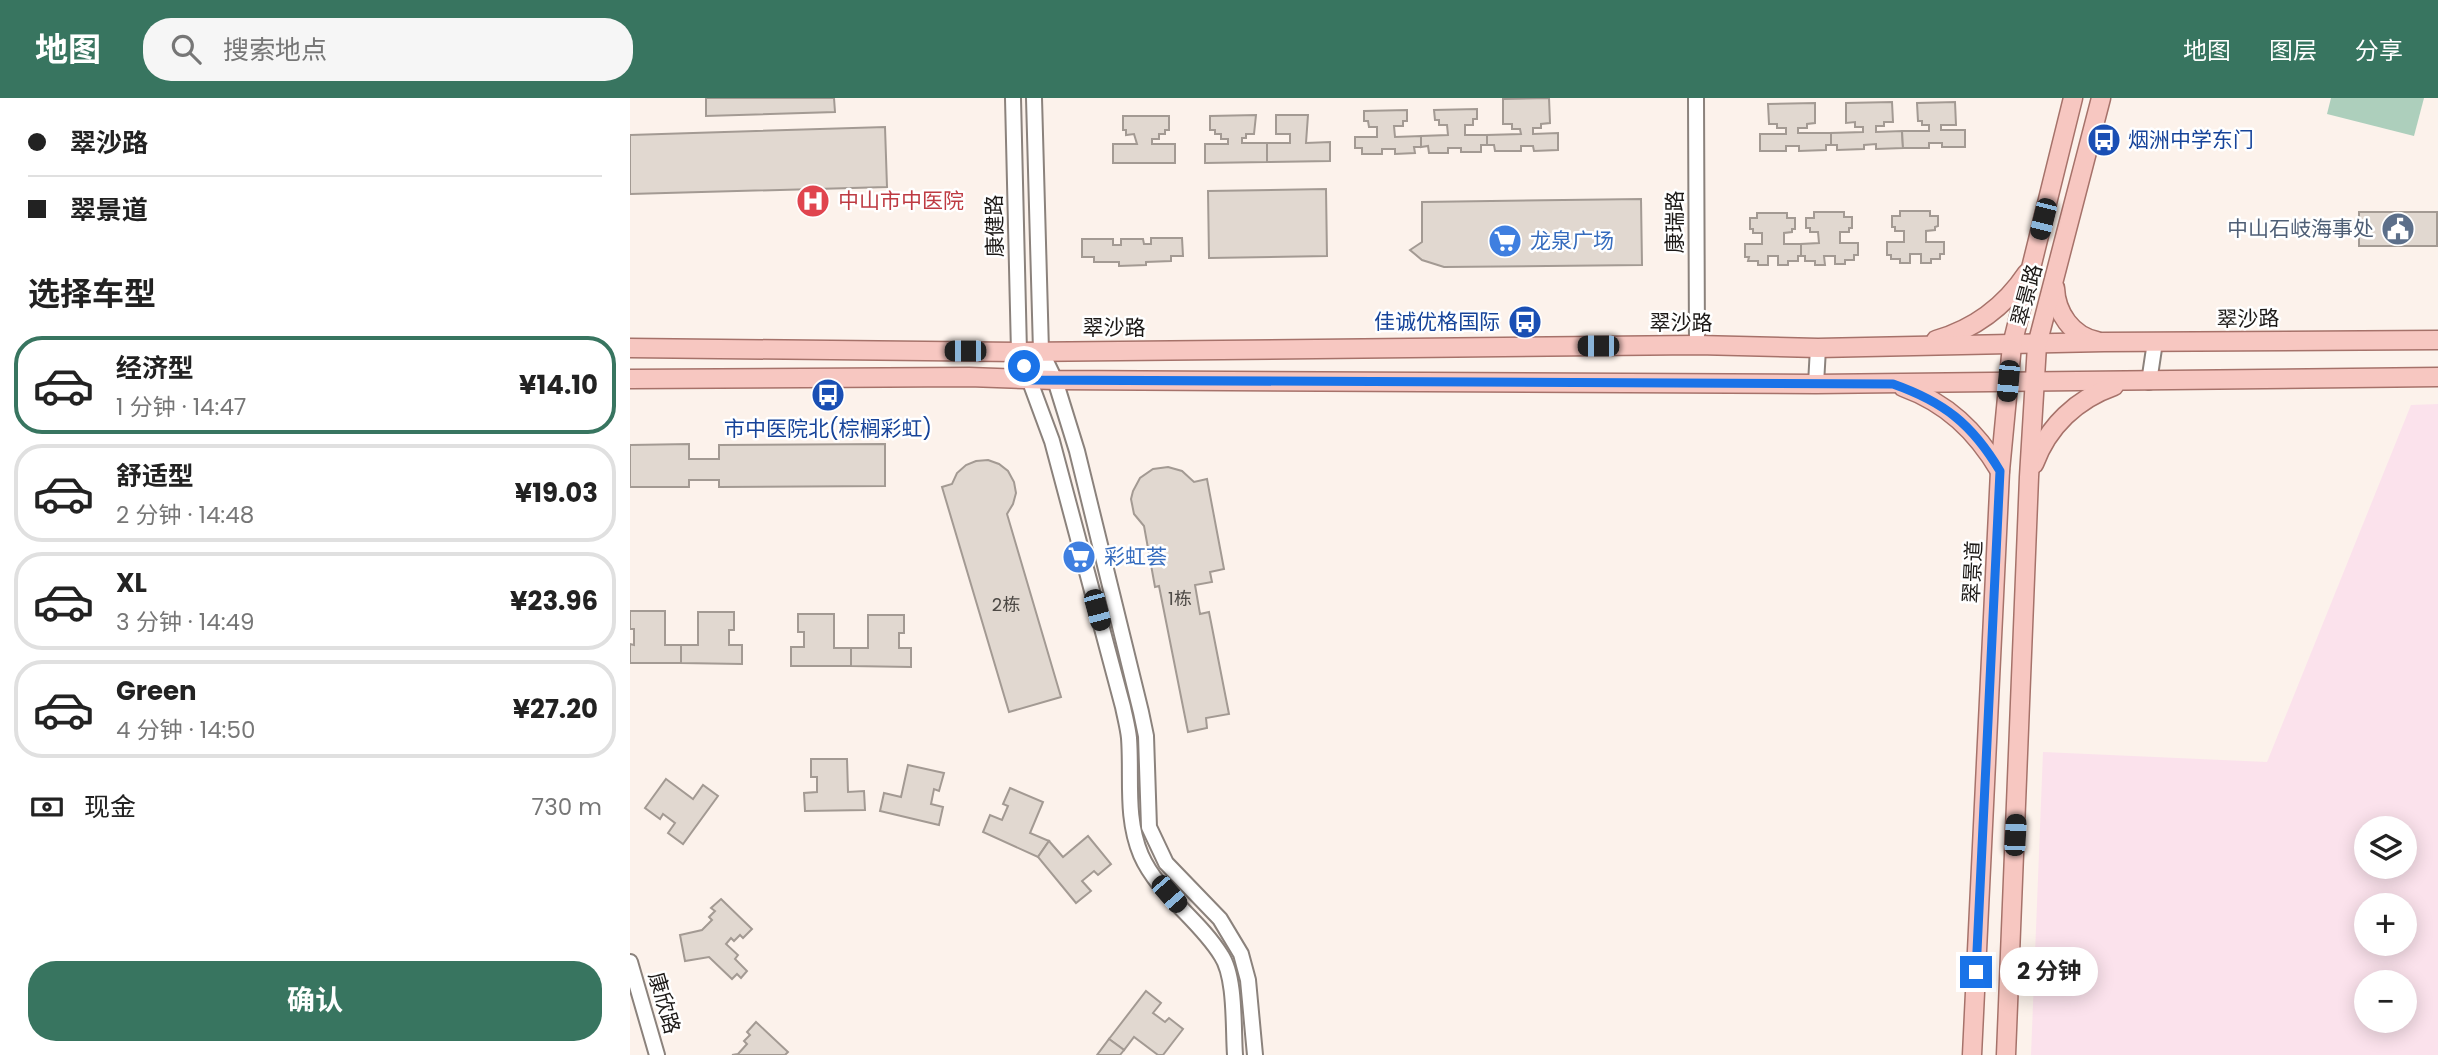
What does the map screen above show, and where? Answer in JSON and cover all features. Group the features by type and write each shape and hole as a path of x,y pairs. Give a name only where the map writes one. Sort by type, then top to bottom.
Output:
{"main road":[{"name":"翠景道","path":"1972,1055 2000,471 2008,381 2012,345 2073,98"},
{"name":"翠景路","path":"2006,1055 2029,477 2037,345 2101,98"},
{"path":"1904,346 1947,337 1977,322 2003,302 2031,268"},
{"path":"2056,279 2057,304 2070,326 2080,334 2104,342"},
{"name":"翠沙路","path":"630,348 1019,352 1697,345 1818,348 2104,342 2438,340"},
{"path":"630,379 969,377 1029,380 1893,384 2438,377"},
{"path":"2029,477 2039,450 2054,427 2074,407 2098,392 2124,382"},
{"path":"1893,384 1945,407 1967,425 1985,446 2000,471"}],"street":[{"name":"康健路","path":"1013,98 1019,352 1052,442 1123,707 1129,738 1133,834 1152,875 1223,956 1230,979 1235,1055"},
{"name":"康健路","path":"1034,98 1041,351"},
{"name":"康瑞路","path":"1696,98 1697,345"},
{"path":"2149,382 2155,342"},
{"path":"1816,384 1818,348"},
{"path":"1041,351 1055,380 1077,451 1146,736 1149,827 1166,863 1220,919 1241,954 1248,980 1255,1055"},
{"path":"1097,610 1115,606"},
{"name":"康欣路","path":"630,962 657,1055"}],"shaded area":[{"path":"2438,404 2438,1055 2031,1055 2043,752 2267,762 2411,405"}],"green space":[{"path":"2331,98 2424,98 2414,136 2327,114"}],"building":[{"path":"706,98 834,98 835,112 706,116"},
{"path":"1549,98 1550,123 1541,124 1541,128 1533,128 1533,134 1558,133 1558,150 1534,151 1533,146 1521,146 1521,151 1495,151 1494,145 1487,145 1487,135 1521,134 1520,129 1512,129 1512,124 1503,124 1503,99"},
{"path":"1892,102 1893,122 1876,126 1876,132 1902,131 1903,148 1876,149 1876,144 1864,145 1864,149 1837,150 1837,145 1831,145 1831,133 1863,132 1863,127 1855,127 1855,122 1846,123 1846,103"},
{"path":"1955,102 1956,125 1941,125 1941,130 1965,130 1965,147 1942,147 1942,143 1929,143 1929,148 1903,148 1902,131 1929,131 1929,125 1922,125 1922,121 1918,121 1917,103"},
{"path":"1815,103 1815,123 1807,124 1807,128 1798,128 1798,133 1831,133 1831,145 1826,145 1826,150 1799,151 1799,146 1786,146 1786,151 1760,151 1760,134 1786,134 1786,128 1769,124 1768,104"},
{"path":"1477,109 1477,119 1473,119 1473,125 1465,125 1465,135 1487,135 1487,145 1481,145 1481,152 1461,152 1461,148 1448,148 1448,153 1429,153 1428,146 1421,147 1421,136 1448,135 1447,125 1439,125 1439,120 1435,120 1434,110"},
{"path":"1407,110 1407,121 1403,121 1403,126 1394,126 1395,137 1421,136 1421,147 1414,147 1415,153 1395,154 1395,149 1382,149 1382,154 1362,154 1362,148 1355,148 1355,137 1377,137 1377,127 1369,127 1368,121 1364,121 1364,111"},
{"path":"1256,115 1254,134 1246,134 1242,143 1267,143 1267,162 1205,163 1205,144 1228,144 1228,139 1221,139 1221,134 1210,130 1210,116"},
{"path":"1276,115 1308,115 1306,143 1330,142 1330,161 1267,162 1267,143 1290,143 1290,134 1276,134"},
{"path":"1123,116 1169,116 1169,130 1165,130 1165,134 1159,134 1159,139 1152,139 1152,144 1175,144 1175,163 1113,163 1113,144 1137,144 1134,134 1126,135 1126,130 1123,130"},
{"path":"885,127 887,187 630,194 630,135"},
{"path":"1326,189 1327,256 1209,258 1208,191"},
{"path":"1641,199 1642,265 1444,267 1422,260 1410,250 1422,242 1422,202"},
{"path":"1900,211 1930,211 1930,216 1938,216 1935,230 1926,231 1926,242 1944,242 1944,254 1940,254 1940,259 1921,263 1921,254 1910,254 1910,263 1900,263 1900,259 1891,259 1891,255 1887,255 1887,242 1904,242 1904,231 1895,231 1895,227 1892,227 1892,216 1900,216"},
{"path":"1814,212 1844,212 1844,217 1852,217 1852,228 1849,228 1849,232 1840,232 1840,243 1858,243 1858,255 1854,255 1854,260 1835,264 1835,256 1824,256 1825,265 1805,261 1805,256 1801,256 1801,244 1819,243 1818,232 1810,232 1810,228 1806,228 1806,218 1814,218"},
{"name":"中山石岐海事处","path":"2359,212 2437,212 2437,246 2359,246"},
{"path":"1757,213 1787,213 1787,218 1795,218 1795,229 1784,233 1784,244 1801,244 1798,261 1778,265 1778,256 1768,256 1768,265 1748,261 1749,257 1745,257 1745,244 1762,244 1762,233 1753,233 1753,229 1750,229 1750,218 1757,218"},
{"path":"1151,238 1182,238 1183,256 1171,256 1171,261 1146,262 1146,265 1119,266 1119,262 1094,262 1094,257 1082,257 1082,239 1113,239 1113,245 1121,245 1121,239 1143,239 1144,244 1151,244"},
{"path":"689,444 689,459 719,459 719,445 885,444 885,486 719,487 719,480 689,480 689,487 630,487 630,445"},
{"path":"988,460 1008,471 1014,482 1016,493 1007,514 1061,697 1009,712 942,487 952,484 957,473 966,465"},
{"path":"1168,467 1182,471 1194,482 1207,479 1224,569 1210,572 1212,582 1195,585 1200,614 1209,612 1229,714 1206,718 1207,728 1188,732 1159,586 1155,587 1144,526 1134,514 1131,499 1140,478 1153,469"},
{"path":"630,611 665,611 665,645 681,645 681,663 630,663 630,644 634,645 634,629 630,629"},
{"path":"698,612 734,612 734,630 729,630 729,645 742,645 742,664 681,663 681,645 698,645"},
{"path":"798,614 834,614 834,648 851,648 851,666 791,666 791,647 804,647 804,632 798,632"},
{"path":"868,615 904,615 904,633 899,633 899,648 911,648 911,667 851,666 851,648 868,648"},
{"path":"811,759 847,759 848,792 864,791 865,810 805,811 804,793 817,792 817,777 811,777"},
{"path":"908,765 944,773 939,791 934,789 931,804 943,807 939,825 880,811 884,793 901,797"},
{"path":"666,779 693,799 703,785 718,796 683,844 668,833 675,823 663,814 660,819 645,808"},
{"path":"1010,788 1043,802 1030,833 1049,841 1038,857 983,832 990,815 1002,820 1008,806 1003,804"},
{"path":"1088,836 1111,864 1098,875 1094,871 1082,881 1091,891 1076,903 1038,857 1049,841 1063,857"},
{"path":"721,899 752,929 743,938 740,935 734,941 731,938 726,944 738,955 735,959 747,971 741,978 737,974 732,979 709,957 685,961 680,935 702,930 712,920 709,917 715,911 711,908"},
{"path":"1146,991 1161,1003 1153,1013 1165,1022 1169,1018 1183,1029 1163,1055 1158,1055 1134,1037 1124,1050 1109,1039"},
{"path":"756,1022 788,1052 785,1055 732,1055 738,1054 747,1044 744,1041 750,1035 747,1032"},
{"path":"1109,1039 1124,1050 1120,1055 1097,1055"}],"place":[{"name":"烟洲中学东门","path":"2104,140"},
{"name":"中山市中医院","path":"813,201"},
{"name":"中山石岐海事处","path":"2398,229"},
{"name":"龙泉广场","path":"1505,241"},
{"name":"佳诚优格国际","path":"1525,322"},
{"name":"市中医院北(棕榈彩虹)","path":"828,395"},
{"name":"彩虹荟","path":"1079,557"}],"route":[{"path":"1024,366 1029,380 1893,384 1920,393 1945,407 1967,425 1985,446 2000,471 1976,972"}]}
